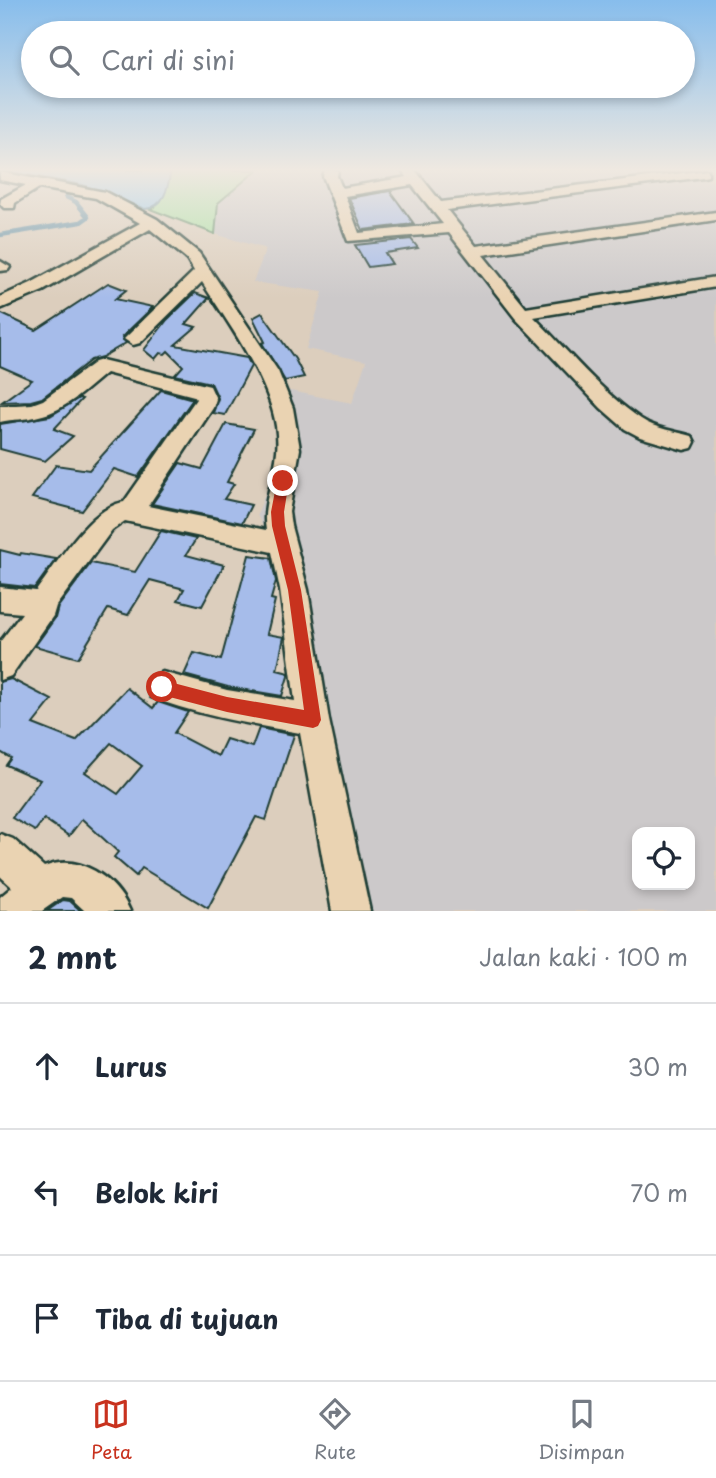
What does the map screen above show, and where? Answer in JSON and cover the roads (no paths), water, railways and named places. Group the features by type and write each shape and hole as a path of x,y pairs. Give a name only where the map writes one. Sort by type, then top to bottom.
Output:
{"street":[{"path":"135,213 186,249 204,271 268,371 277,391 288,432 289,449 277,512 296,601 313,720 351,911"},
{"path":"345,213 356,239 452,228"},
{"path":"440,213 521,314 598,394 633,424 667,439 684,442"},
{"path":"471,252 716,216"},
{"path":"0,304 37,287 152,222"},
{"path":"133,339 204,271"},
{"path":"521,314 716,282"},
{"path":"0,415 11,410 31,412 45,406 67,394 102,366 203,391 206,399 202,408 131,511"},
{"path":"0,666 41,611 40,605 110,516 131,511 180,524 284,544"},
{"path":"0,599 40,605"},
{"path":"162,687 227,705 313,720"},
{"path":"0,852 26,900 52,880 64,877 75,879 111,911"}],"waterway":[{"path":"0,235 81,222 88,217 84,213"}]}
